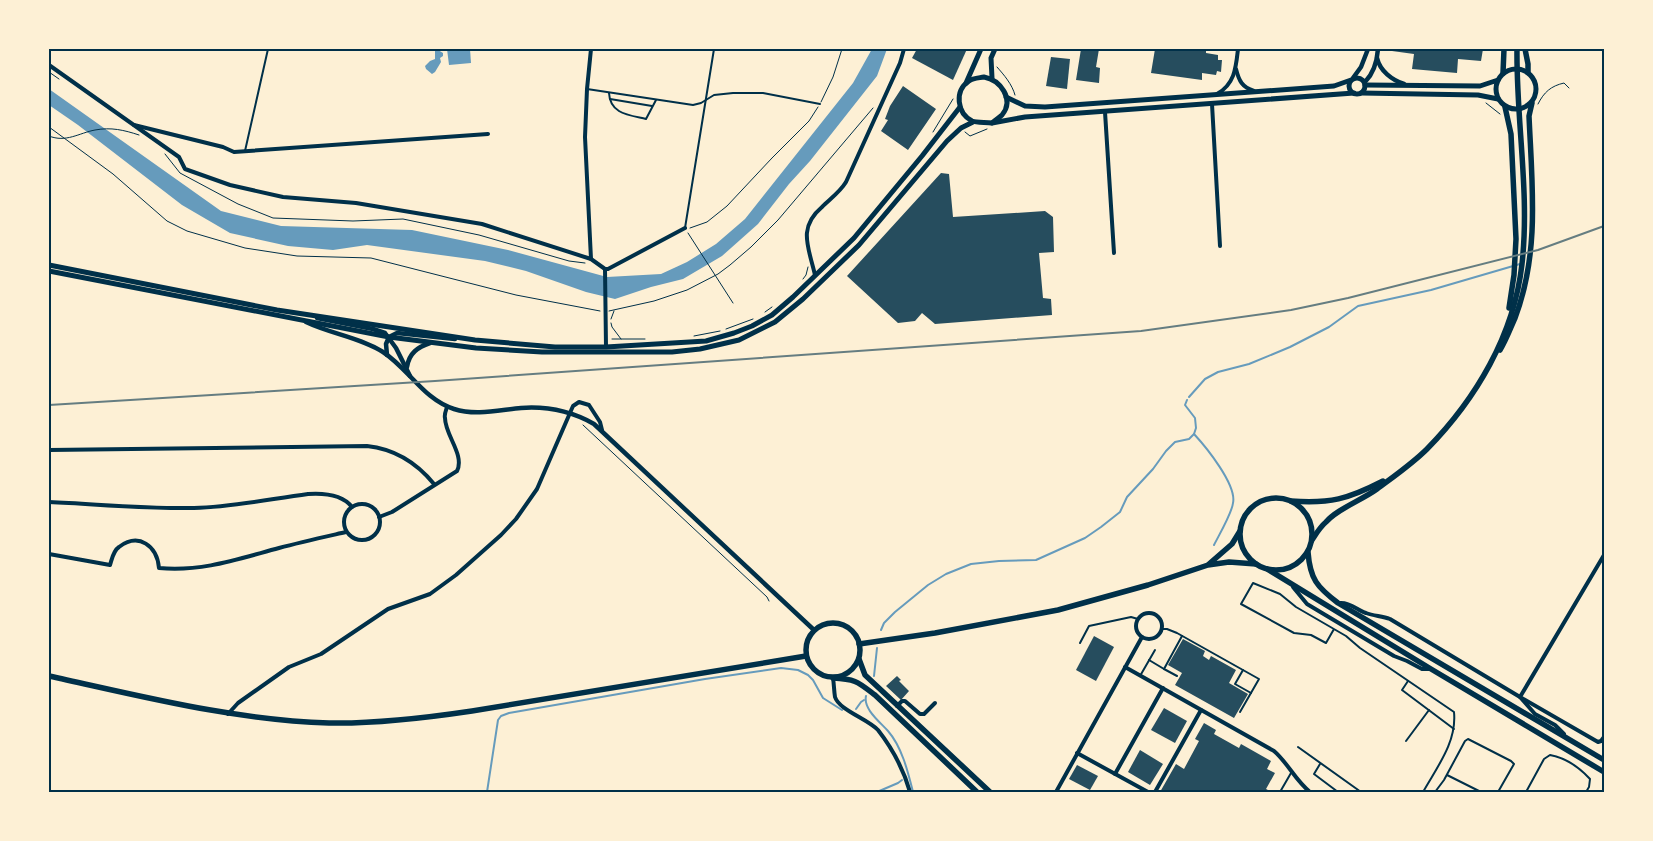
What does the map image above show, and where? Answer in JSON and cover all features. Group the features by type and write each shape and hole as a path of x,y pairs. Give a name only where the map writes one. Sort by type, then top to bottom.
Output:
{"main road":[{"path":"973,122 962,112 959,92 966,83 981,49"},
{"path":"992,78 991,58 994,49"},
{"path":"1503,73 1504,49"},
{"path":"1267,569 1291,568 1301,561 1308,552 1312,540 1326,521 1376,490 1426,450 1456,416 1483,378 1506,340 1518,290 1524,235 1517,49"},
{"path":"1525,49 1528,72"},
{"path":"1492,362 1518,290 1529,271 1533,233 1529,116 1534,105 1537,86 1535,80 1528,72 1520,69 1511,69 1503,73 1498,80 1496,93 1498,100 1505,107 1511,134 1518,290"},
{"path":"966,83 984,77 992,78 1004,90 1006,108 1002,115 992,123"},
{"path":"1006,97 1025,106 1045,107 1334,86 1360,78 1365,84 1408,85 1480,86 1498,80"},
{"path":"1352,79 1349,86 1354,94"},
{"path":"1360,93 1363,91 1365,84"},
{"path":"49,265 308,315 464,338 606,350 672,352 700,349 739,340 775,322 803,299 859,245 946,141 961,128 973,122 992,123 1024,117 1360,93 1478,95 1498,100"},
{"path":"1505,107 1519,110 1534,105"},
{"path":"49,271 305,322 389,337 432,342 513,350 606,350 706,341 734,333 772,315 854,238 960,107"},
{"path":"1208,565 1232,544 1240,531 1246,514 1255,505 1266,500 1278,498 1312,502 1335,500 1362,492 1394,476"},
{"path":"1290,500 1308,516 1312,528 1312,540"},
{"path":"1240,531 1241,544 1245,553 1256,564"},
{"path":"1308,552 1309,564 1317,585 1338,603 1604,760"},
{"path":"860,644 935,633 1058,610 1148,585 1208,565 1228,562 1256,564 1288,581 1604,772"},
{"path":"834,678 842,676 855,666 859,658 860,644 850,629 841,624 832,623 814,630 807,642 806,656 816,672 824,676 834,678 850,678 858,681 977,792"},
{"path":"49,676 206,711 330,723 422,718 806,656"},
{"path":"859,658 865,675 990,792"}],"street":[{"path":"591,49 585,137 592,259"},
{"path":"815,275 806,238 810,220 817,211 842,189 846,182 897,70 904,49"},
{"path":"1214,96 1229,86 1236,70 1238,49"},
{"path":"1352,79 1361,67 1368,49"},
{"path":"1365,84 1372,75 1378,49"},
{"path":"1377,58 1378,65 1390,77 1395,81 1408,85"},
{"path":"49,65 178,157 185,169 230,185 283,198 356,203 482,224 592,259 608,269 686,230"},
{"path":"1236,70 1242,85 1256,92"},
{"path":"1212,104 1220,246"},
{"path":"1105,112 1114,254"},
{"path":"130,124 223,147 234,152 488,134"},
{"path":"605,268 606,350"},
{"path":"308,315 379,331 389,337 407,367 411,378"},
{"path":"305,322 321,329 360,340 387,355 431,398 447,406 474,412 550,408 582,417 602,430 716,540 814,630"},
{"path":"387,355 386,344 389,337 397,333 446,339 464,338"},
{"path":"392,359 412,354 422,346 432,342"},
{"path":"407,367 412,354"},
{"path":"228,714 238,703 290,667 321,654 388,609 430,594 480,554 516,519 532,497 573,406 579,402 589,405 600,422 602,430"},
{"path":"378,517 392,512 457,471 460,465 444,417 447,406"},
{"path":"49,450 367,446 392,451 408,459 420,468 434,484"},
{"path":"49,502 195,508 320,494 338,497 348,502 352,507"},
{"path":"357,505 368,506 376,512 378,517 379,528 368,539 358,540 349,536 346,532 345,515 352,507 357,505"},
{"path":"49,554 110,565 114,552 119,547 136,541 152,548 158,560 159,568 191,569 212,566 280,547 346,532"},
{"path":"1520,697 1604,555"},
{"path":"1338,603 1346,603 1369,614 1390,619 1598,742 1602,741 1604,736"},
{"path":"1144,614 1152,614 1161,622 1162,629 1154,638 1150,639 1142,637 1137,631 1136,623 1144,614"},
{"path":"1056,792 1142,637"},
{"path":"1125,667 1274,751 1285,761 1291,772 1308,791"},
{"path":"834,678 835,698 840,704 871,723 878,731 903,773 910,792"},
{"path":"1115,774 1163,688"},
{"path":"1520,697 1535,714 1554,725 1573,742"},
{"path":"897,706 902,701 906,701 920,714 924,714 935,703"},
{"path":"1155,792 1201,710"},
{"path":"1077,753 1148,792"}],"lane":[{"path":"245,152 268,49"},
{"path":"686,230 714,49"},
{"path":"587,89 693,105 701,103 714,95 763,93 820,104"},
{"path":"609,92 610,99 616,110 646,119 656,100"},
{"path":"610,99 652,106"},
{"path":"1334,629 1326,643 1311,635 1294,633 1242,604 1253,583 1280,594 1296,607 1334,629 1454,712 1455,723 1449,747 1423,792"},
{"path":"1080,643 1089,626 1131,617 1138,619"},
{"path":"1162,629 1167,629 1182,636 1259,679 1240,712"},
{"path":"1164,669 1182,636"},
{"path":"1140,676 1155,650"},
{"path":"1149,660 1177,676"},
{"path":"1243,670 1235,684 1251,693"},
{"path":"1408,680 1402,690 1454,729"},
{"path":"1406,741 1429,710"},
{"path":"1435,792 1468,739 1514,764 1498,792"},
{"path":"1298,747 1361,792"},
{"path":"1526,792 1544,758 1550,755 1559,756 1580,768 1590,779 1586,792"},
{"path":"1320,763 1314,774 1338,792"},
{"path":"1280,792 1291,772"},
{"path":"1447,775 1481,792"}],"path":[{"path":"733,303 686,230 707,222 727,206 810,121 833,77 842,49"},
{"path":"996,60 997,67 1003,73 1018,99"},
{"path":"1534,105 1549,89 1564,84 1569,88"},
{"path":"936,128 954,98"},
{"path":"1481,101 1490,105 1501,116"},
{"path":"49,136 60,140 110,128 120,129 140,136"},
{"path":"962,129 970,136 978,132"},
{"path":"802,280 806,275 808,266"},
{"path":"764,313 773,306"},
{"path":"614,311 611,321 612,327 621,339"},
{"path":"689,336 725,329 759,316"},
{"path":"606,340 648,338"},
{"path":"581,423 767,597 769,601"}],"water":[{"path":"447,49 470,49 471,63 449,65"},
{"path":"872,49 887,49 877,76 758,224 722,256 683,279 615,299 586,292 526,271 485,261 367,245 333,250 288,246 230,233 182,205 49,105 49,89 221,211 281,226 412,230 508,250 607,277 661,274 687,262 716,244 745,219 853,83"},
{"path":"438,50 443,53 443,56 440,58 441,62 435,72 432,74 425,66 435,59 435,51"}],"building":[{"path":"917,49 967,49 953,80 912,58"},
{"path":"1081,49 1099,49 1096,67 1100,68 1099,83 1076,80"},
{"path":"1155,49 1206,49 1206,53 1218,55 1218,60 1222,60 1221,72 1217,71 1216,75 1202,73 1202,80 1151,73"},
{"path":"1392,49 1483,49 1481,61 1458,59 1457,73 1412,69 1414,54 1392,51"},
{"path":"1051,57 1070,59 1067,89 1046,86"},
{"path":"903,86 936,109 908,150 881,131 888,120 885,119 890,106"},
{"path":"941,173 949,174 953,217 1045,211 1053,217 1054,252 1039,253 1043,298 1051,299 1052,315 935,324 922,313 915,321 898,323 847,276"},
{"path":"1094,636 1114,647 1096,681 1076,670"},
{"path":"1183,639 1205,651 1203,656 1209,660 1211,656 1236,670 1229,683 1248,694 1234,718 1175,685 1182,673 1168,665"},
{"path":"897,676 901,680 899,681 909,691 901,700 886,686"},
{"path":"1164,708 1187,721 1175,743 1151,730"},
{"path":"1204,723 1216,730 1214,734 1239,748 1241,744 1271,761 1267,769 1275,773 1266,789 1272,792 1160,792 1176,764 1184,769 1199,741 1195,739"},
{"path":"1140,750 1163,764 1150,785 1128,772"},
{"path":"1077,765 1098,776 1090,790 1069,779"}],"waterway":[{"path":"1189,397 1205,379 1218,372 1249,364 1290,347 1329,327 1358,306 1431,290 1520,264"},
{"path":"881,630 884,623 895,612 928,585 946,574 971,564 1036,560 1085,538 1101,527 1120,512 1127,497 1153,469 1166,451 1175,442 1189,439 1194,434 1196,428 1195,418 1185,405 1187,400"},
{"path":"1194,434 1220,467 1233,495 1230,512 1214,545"},
{"path":"874,676 877,648"},
{"path":"487,792 498,720 501,716 509,713 705,679 781,668 798,670 808,675 823,698 842,710"},
{"path":"866,696 867,706 897,744 904,760 913,792"},
{"path":"856,709 864,700"},
{"path":"877,792 902,780"}],"railway":[{"path":"49,405 435,381 1141,331 1291,310 1348,298 1538,250 1604,226"}]}
